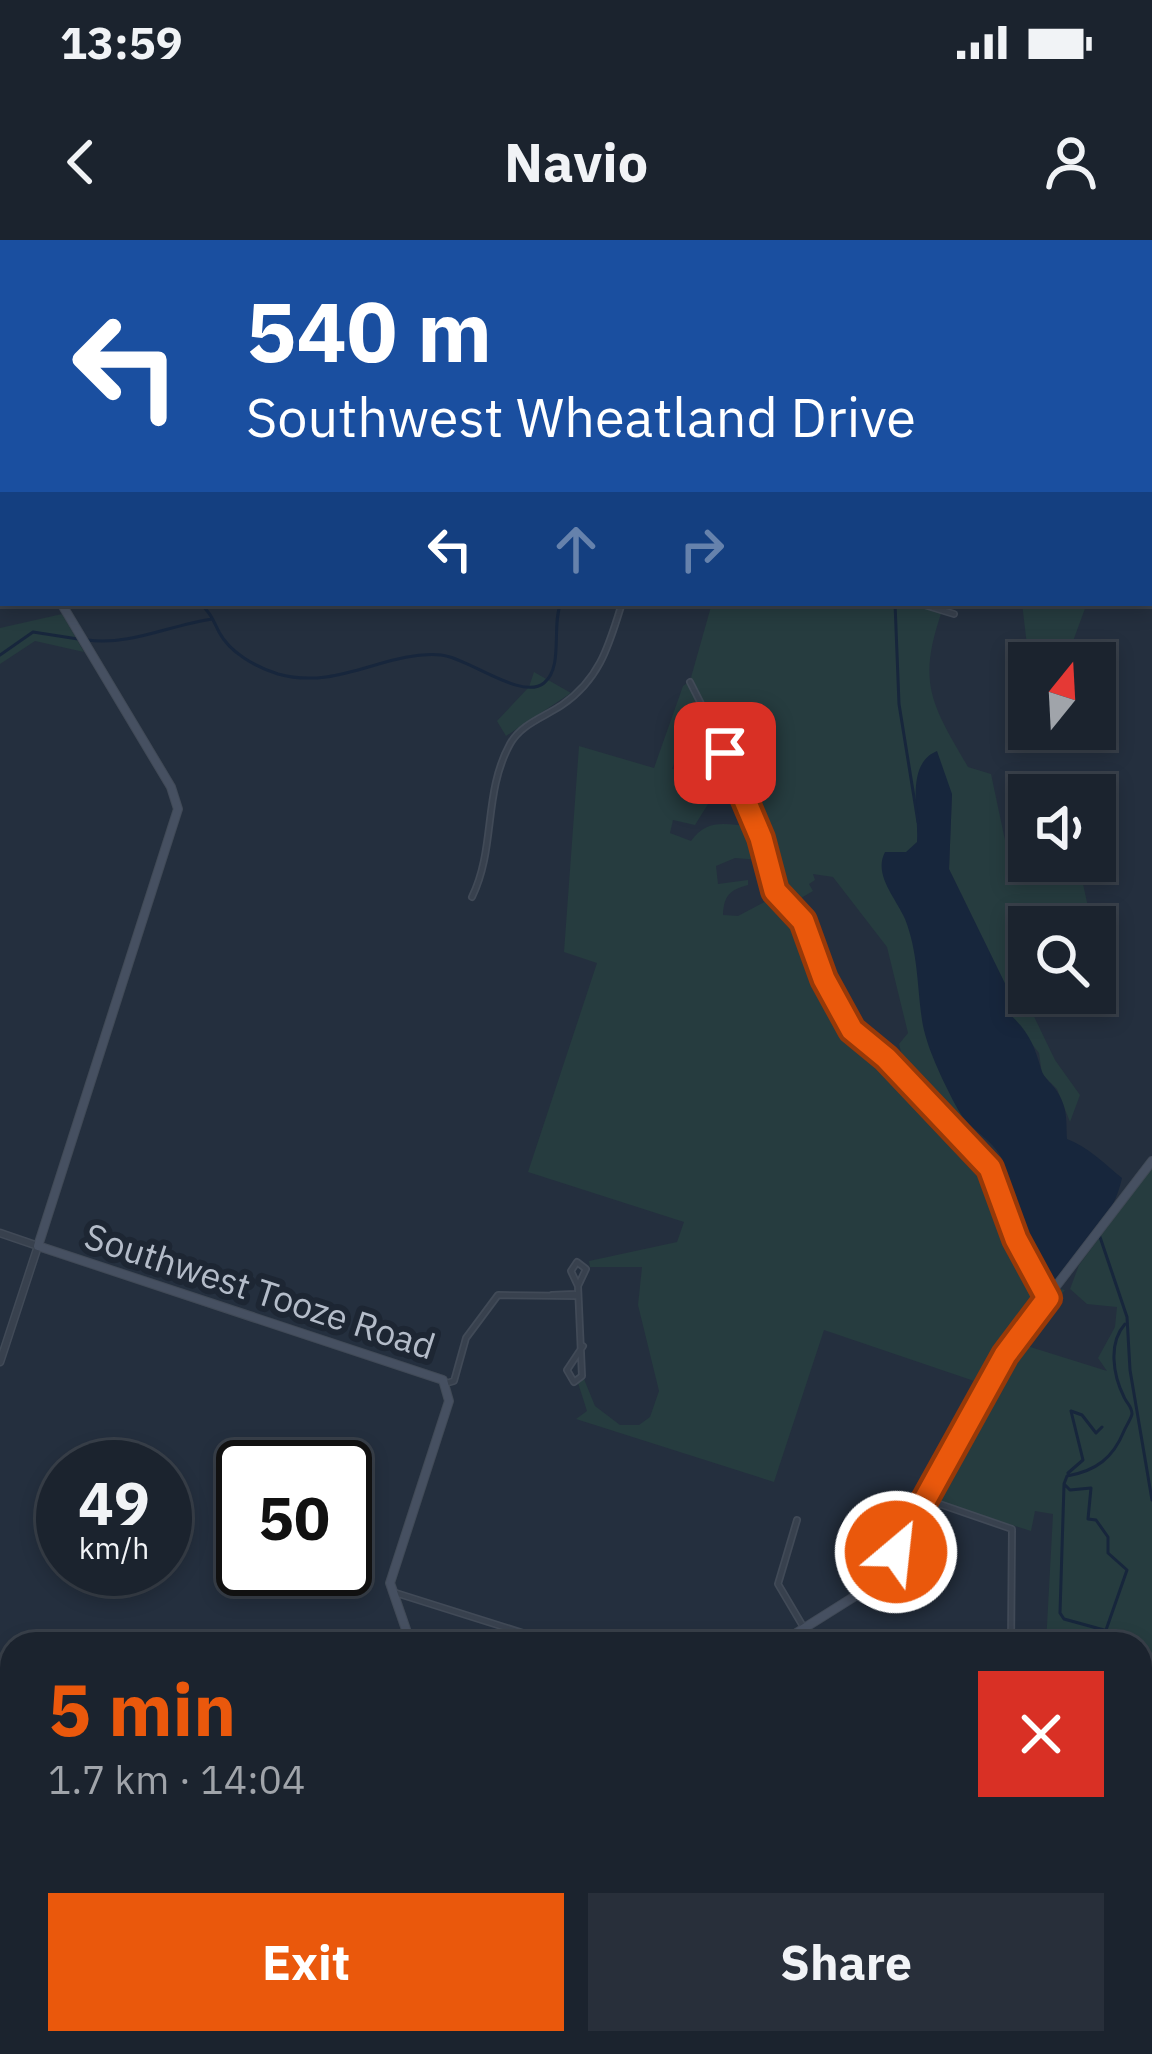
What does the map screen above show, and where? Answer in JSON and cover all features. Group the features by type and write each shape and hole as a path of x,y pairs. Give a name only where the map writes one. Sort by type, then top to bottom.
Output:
{"main road":[{"path":"38,1246 178,813 171,787 64,606"},
{"path":"798,1632 879,1577 1005,1355 1152,1161"},
{"name":"Southwest Tooze Road","path":"38,1246 429,1372 446,1383 449,1401 392,1576 391,1592"},
{"path":"391,1592 406,1632"}],"street":[{"path":"472,897 486,858 491,794 503,757 518,732 574,696 597,673 621,606"},
{"path":"928,606 954,614"},
{"path":"690,682 737,775 775,891 803,921 824,979 852,1030 886,1058 990,1168 1016,1239 1048,1298"},
{"name":"Southwest Tooze Road","path":"0,1233 38,1246"},
{"path":"0,1362 38,1246"},
{"path":"578,1286 577,1296 583,1346 583,1373 572,1381 567,1370 583,1346"},
{"path":"446,1383 454,1381 466,1338 491,1300 504,1294 577,1296"},
{"path":"925,1499 1012,1529 1011,1632"},
{"path":"797,1520 778,1584 804,1628"},
{"path":"391,1592 519,1632"}],"green space":[{"path":"711,606 924,606 942,611 930,657 932,692 968,767 991,774 1008,854 1008,882 1083,882 1088,906 1008,906 1008,990 949,869 952,794 919,792 946,1083 967,1127 954,1122 940,1094 929,1107 986,1158 1018,1250 1038,1277 1054,1287 986,1385 824,1330 774,1482 576,1419 587,1411 578,1383 584,1379 595,1406 620,1425 639,1425 650,1417 659,1391 638,1305 642,1267 590,1267 589,1261 677,1242 684,1222 528,1172 597,963 564,952 579,746 654,768 683,686 690,681","holes":["710,724 735,767 672,769 678,753 709,744 703,726","738,771 762,830 772,881 789,905 813,891 809,884 815,880 813,874 833,877 887,947 908,1033 899,1044 903,1060 855,1044 810,956 799,920 788,925 768,900 738,916 723,915 729,895 748,885 748,880 718,884 716,866 735,858 760,860 752,827 711,826 691,841 670,833 673,820 695,825 713,796 740,796"]},
{"path":"1022,606 1086,606 1073,642 1027,642"},
{"path":"62,614 84,652 35,641 0,664 0,628"},
{"path":"534,672 571,693 506,736 497,721 529,687"},
{"path":"1009,1014 1033,1014 1055,1060 1080,1095 1070,1122 1057,1089 1042,1074 1039,1053"},
{"path":"1152,1167 1152,1632 1047,1632 1053,1514 1035,1511 1031,1531 929,1499 1004,1367 1060,1289 1065,1290 1024,1345 1107,1371 1098,1358 1115,1327 1117,1307 1087,1304 1070,1289 1079,1265"}],"water":[{"path":"937,751 952,794 949,869 1008,990 1007,1012 1029,1038 1042,1073 1061,1099 1067,1139 1122,1178 1105,1219 1058,1280 1041,1273 1021,1247 1003,1161 961,1114 936,1064 922,1020 909,931 884,878 885,852 906,852 917,842 917,778 927,757"}],"waterway":[{"path":"202,606 237,653 278,674 321,678 401,658 441,655 523,687 544,683 550,676 560,606"},
{"path":"895,606 899,704 918,822"},
{"path":"87,640 134,638 212,619"},
{"path":"0,655 33,632 78,639"},
{"path":"1100,1237 1127,1317 1130,1370 1152,1500"},
{"path":"1106,1632 1127,1570 1108,1553 1108,1537 1096,1520 1088,1519 1091,1488 1070,1490 1064,1484 1067,1476 1087,1471 1109,1456 1131,1416 1114,1359 1116,1340 1125,1324"},
{"path":"1068,1473 1083,1460 1071,1411 1082,1415 1096,1433 1102,1427"},
{"path":"1064,1485 1060,1613 1064,1619 1104,1630"}],"route":[{"path":"725,753 761,838 775,891 803,921 824,979 852,1030 886,1058 990,1168 1016,1239 1048,1298 1005,1355 896,1552"}]}
